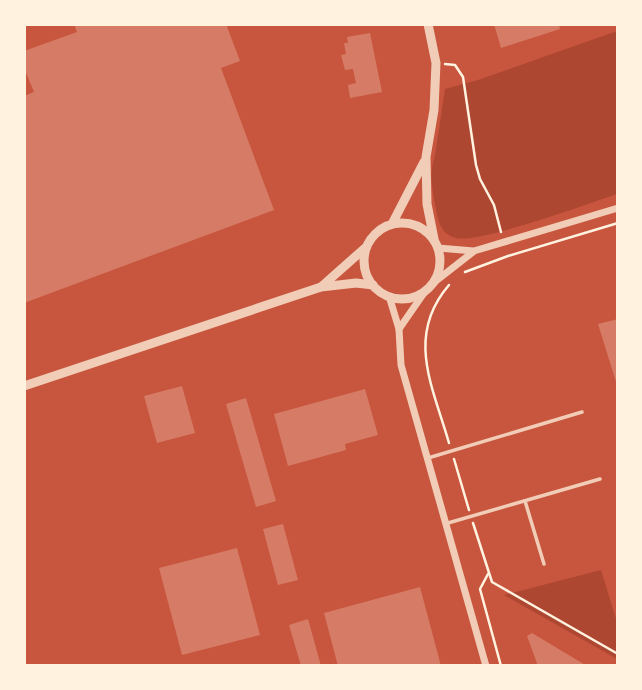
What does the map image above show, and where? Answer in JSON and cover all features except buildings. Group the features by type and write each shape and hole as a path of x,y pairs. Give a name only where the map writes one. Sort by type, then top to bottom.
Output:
{"street":[{"path":"399,329 438,273 440,261 427,204 426,157 434,110 436,63 428,24"},
{"path":"392,224 426,157"},
{"path":"24,386 321,287 356,283 373,285 389,296 408,298 429,287 474,251 618,208"},
{"path":"321,287 367,247 381,229 392,224 416,225 426,231 436,244 474,251"},
{"path":"367,247 365,267 373,285"},
{"path":"389,296 399,329 401,365 486,666"}],"lane":[{"path":"428,458 582,412"},
{"path":"446,524 600,479"},
{"path":"525,501 544,564"}],"path":[{"path":"436,63 455,65 463,77 476,165 494,205 508,256"},
{"path":"458,276 508,256 618,223"},
{"path":"448,285 438,298 427,322 424,345 426,365 488,574 492,582 618,654"},
{"path":"488,574 480,589 502,666"}],"shaded area":[{"path":"617,31 617,194 487,235 456,238 446,233 437,215 432,174 445,89"},
{"path":"601,570 617,622 617,659 504,595"}]}
